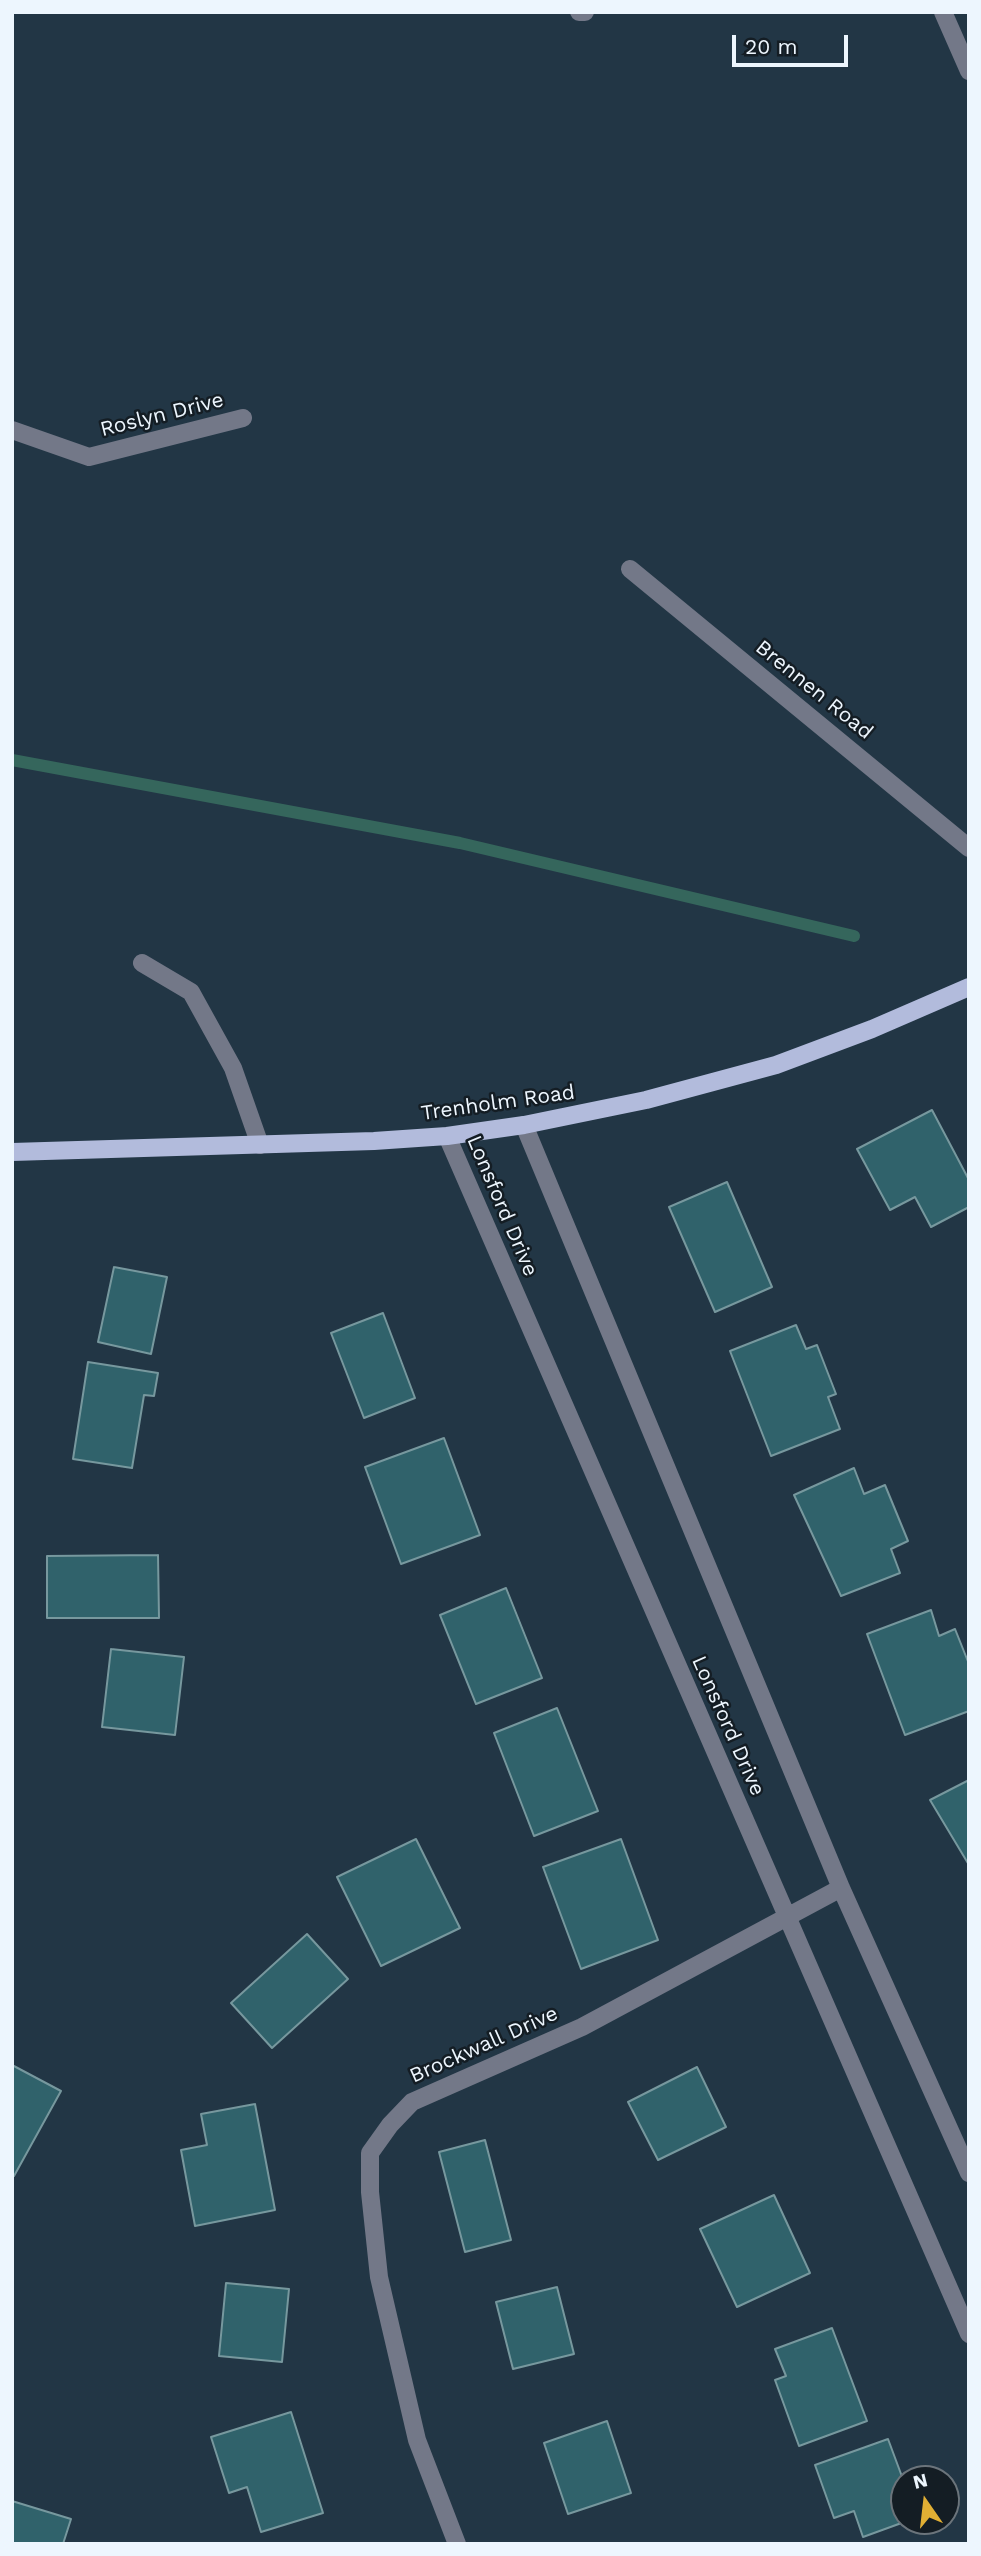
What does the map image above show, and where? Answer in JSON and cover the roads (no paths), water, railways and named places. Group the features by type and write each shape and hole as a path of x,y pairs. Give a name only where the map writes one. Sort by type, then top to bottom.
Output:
{"main road":[{"name":"Trenholm Road","path":"12,1152 260,1146 447,1136 524,1125 646,1100 776,1065 872,1029 969,987"}],"street":[{"path":"579,12 585,12"},
{"path":"943,12 969,72"},
{"name":"Roslyn Drive","path":"12,430 89,457 243,418"},
{"name":"Brennen Road","path":"630,569 969,848"},
{"path":"142,963 191,992 233,1068 260,1146"},
{"name":"Lonsford Drive","path":"524,1125 841,1888 969,2173"},
{"name":"Lonsford Drive","path":"447,1136 969,2334"},
{"name":"Brockwall Drive","path":"457,2544 417,2440 379,2277 369,2192 370,2153 390,2125 412,2102 582,2027 841,1888"}],"waterway":[{"path":"12,760 460,843 854,936"}]}
